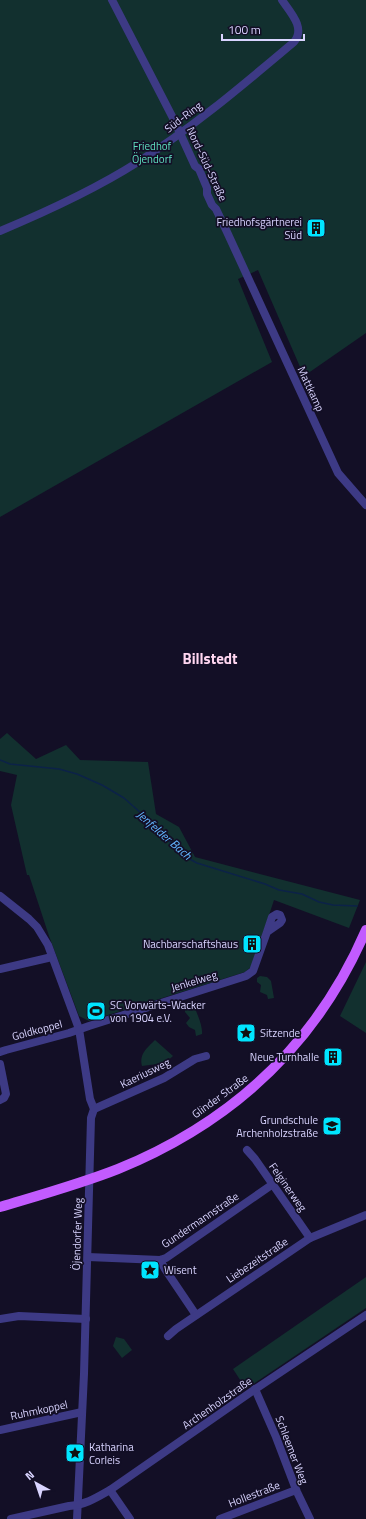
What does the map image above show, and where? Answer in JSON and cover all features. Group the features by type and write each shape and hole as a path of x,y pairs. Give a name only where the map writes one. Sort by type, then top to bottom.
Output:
{"main road":[{"name":"Glinder Straße","path":"0,1207 90,1179 130,1163 183,1137 232,1104 259,1082 282,1060 313,1024 346,973 366,930"}],"street":[{"name":"Nord-Süd-Straße","path":"112,0 180,133 207,188 207,194 212,205 216,209 247,275"},
{"name":"Süd-Ring","path":"0,231 72,200 139,162 180,133 294,42 300,32 298,24 282,0"},
{"name":"Mattkamp","path":"247,275 338,473 366,505"},
{"name":"Öjendorfer Weg","path":"0,896 37,927 48,945 79,1029 90,1099 94,1109 91,1118 86,1318 77,1519"},
{"name":"Jenkelweg","path":"79,1029 250,974 255,967 267,932"},
{"path":"0,969 52,957"},
{"name":"Goldkoppel","path":"0,1052 79,1029"},
{"name":"Kaeriusweg","path":"94,1109 164,1078 194,1059 206,1056"},
{"path":"0,1064 6,1094 4,1098 0,1100"},
{"name":"Felginerweg","path":"247,1150 273,1184 310,1238"},
{"name":"Gundermannstraße","path":"88,1256 160,1260 175,1252 273,1184"},
{"name":"Liebezeitstraße","path":"168,1336 196,1315 310,1238 366,1215"},
{"path":"160,1260 196,1315"},
{"name":"Archenholzstraße","path":"11,1519 69,1506 78,1506 89,1502 110,1490 366,1315"},
{"path":"0,1319 19,1316 86,1318"},
{"name":"Schleemer Weg","path":"256,1389 296,1490 310,1519"},
{"name":"Ruhmkoppel","path":"0,1430 82,1412"},
{"path":"110,1490 130,1519"},
{"name":"Hollestraße","path":"220,1519 296,1490"}],"green space":[{"name":"Friedhof Öjendorf","path":"0,0 366,0 366,333 304,376 258,270 238,279 272,362 0,517"},
{"path":"7,733 36,759 66,745 80,760 148,762 156,814 179,827 195,857 360,900 349,928 274,900 252,966 245,972 89,1021 79,1016 49,936 29,875 27,875 11,805 17,775 0,771 0,739"},
{"path":"366,962 366,1033 340,1016"},
{"path":"260,976 267,977 271,981 274,998 268,999 267,995 260,992 261,985 257,982 257,978"},
{"path":"190,1006 194,1006 202,1028 202,1034 196,1036 195,1030 189,1027 186,1023 190,1018 185,1012 185,1009"},
{"path":"155,1040 173,1056 165,1063 142,1066 141,1062 143,1055"},
{"path":"366,1277 366,1308 246,1389 233,1369"},
{"path":"116,1337 124,1339 132,1350 122,1358 113,1346"}],"waterway":[{"name":"Jenfelder Bach","path":"0,760 10,764 59,769 77,774 102,785 124,798 184,856 197,863 265,884 279,890 302,894 319,902 333,905 357,906"}],"place":[{"name":"Friedhofsgärtnerei Süd","path":"316,228"},
{"name":"Nachbarschaftshaus","path":"252,944"},
{"name":"SC Vorwärts-Wacker von 1904 e.V.","path":"96,1011"},
{"name":"Sitzende","path":"246,1033"},
{"name":"Neue Turnhalle","path":"333,1057"},
{"name":"Grundschule Archenholzstraße","path":"332,1126"},
{"name":"Wisent","path":"150,1270"},
{"name":"Katharina Corleis","path":"75,1453"}],"district":[{"name":"Billstedt","path":"210,659"}]}
